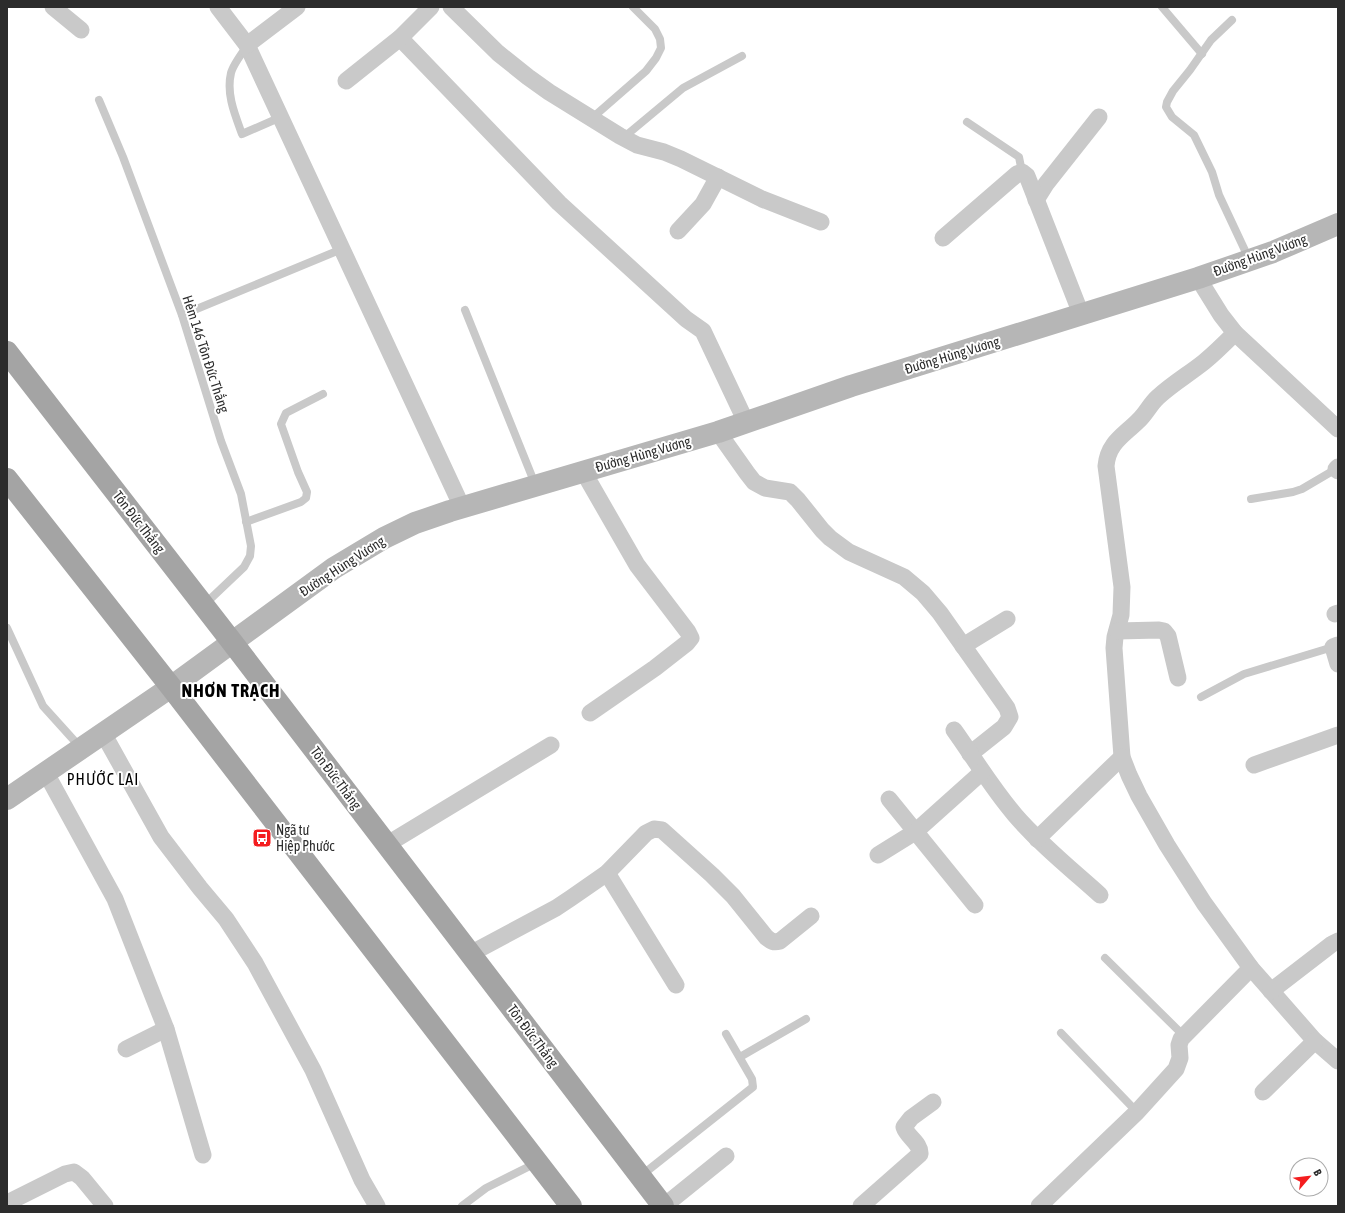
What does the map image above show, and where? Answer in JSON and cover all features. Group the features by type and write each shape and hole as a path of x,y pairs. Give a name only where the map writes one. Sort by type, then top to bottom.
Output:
{"main road":[{"name":"Tôn Đức Thắng","path":"7,352 204,605 640,1177 664,1206"},
{"path":"7,479 171,687 536,1163 571,1206"}],"street":[{"path":"53,7 81,30"},
{"path":"218,7 247,45 274,120 342,249 462,507"},
{"path":"247,45 298,7"},
{"path":"346,81 400,38 431,7"},
{"path":"451,7 498,53 528,77 549,92 624,138 637,145 670,154 762,199 821,222"},
{"path":"400,38 559,203 686,319 703,331 746,422"},
{"path":"1036,200 1046,184 1099,117"},
{"path":"943,238 1017,174 1022,172 1027,176 1081,314"},
{"path":"678,231 703,204 718,177"},
{"name":"Đường Hùng Vương","path":"7,799 171,687 334,568 384,538 415,523 462,507 718,432 851,386 1198,278 1273,252 1338,224"},
{"path":"1198,278 1221,315 1235,333 1338,429"},
{"path":"1235,333 1204,362 1158,397 1148,407 1139,420 1121,435 1106,457 1122,587 1121,615 1114,648 1122,757 1136,790 1167,845 1204,903 1251,968 1315,1041 1338,1061"},
{"path":"718,432 754,482 765,488 790,492 830,538 849,552 904,577 922,593 940,613 1007,708 1010,717 1004,727 970,754"},
{"path":"583,471 637,565 691,638 687,643 655,668 590,713"},
{"path":"963,646 1007,619"},
{"path":"1117,631 1164,631 1168,636 1178,678"},
{"path":"1335,646 1338,664"},
{"path":"954,730 982,772 1014,814 1037,839 1100,895"},
{"path":"103,733 161,837 226,919 255,963 313,1070 362,1180 377,1206"},
{"path":"1254,765 1338,736"},
{"path":"386,845 551,745"},
{"path":"1037,839 1122,757"},
{"path":"878,855 915,832 982,772"},
{"path":"46,773 116,898 166,1029 202,1155"},
{"path":"889,799 975,905"},
{"path":"470,954 556,908 607,872 646,833 654,829 662,830 712,875 733,896 766,937 771,941 780,941 811,916"},
{"path":"607,872 676,985"},
{"path":"1271,991 1338,941"},
{"path":"1044,1204 1137,1112 1176,1068 1180,1058 1179,1045 1184,1036 1251,968"},
{"path":"126,1049 166,1029"},
{"path":"1263,1092 1315,1041"},
{"path":"860,1206 920,1154 918,1146 905,1131 904,1127 910,1118 933,1102"},
{"path":"664,1206 726,1156"},
{"path":"7,1203 65,1174 74,1172 82,1178 105,1206"}],"lane":[{"path":"591,118 646,71 656,58 661,48 660,39 655,29 633,7"},
{"path":"1162,7 1202,54"},
{"path":"1232,20 1211,40 1173,91 1166,107 1172,117 1194,135 1212,172 1219,195 1249,260"},
{"path":"247,45 231,72 230,92 234,112 242,134 274,120"},
{"path":"624,138 683,88 742,56"},
{"name":"Hẻm 146 Tôn Đức Thắng","path":"99,100 123,157 182,315 221,442 241,494 251,546 250,556 244,566 204,605"},
{"path":"967,122 1018,156 1022,172"},
{"path":"182,315 342,249"},
{"path":"465,310 536,485"},
{"path":"246,522 301,502 306,498 307,492 298,472 281,424 286,413 323,394"},
{"path":"1251,499 1302,489 1337,469"},
{"path":"7,628 43,706 82,748"},
{"path":"1201,697 1244,674 1335,646"},
{"path":"1105,958 1184,1036"},
{"path":"740,1057 806,1019"},
{"path":"1061,1033 1137,1112"},
{"path":"640,1177 754,1087 752,1079 726,1034"},
{"path":"462,1206 486,1188 536,1163"}],"place":[{"name":"Ngã tư Hiệp Phước","path":"262,838"}],"district":[{"name":"NHƠN TRẠCH","path":"231,691"},
{"name":"PHƯỚC LAI","path":"103,779"}]}
